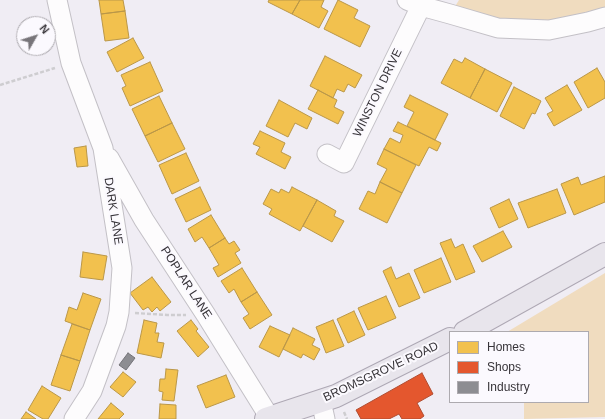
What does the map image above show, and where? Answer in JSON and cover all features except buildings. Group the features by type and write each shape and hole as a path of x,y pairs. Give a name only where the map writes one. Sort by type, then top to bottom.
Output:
{"main road":[{"path":"467,331 605,254"},
{"name":"BROMSGROVE ROAD","path":"268,418 320,412 336,396 449,340"}],"street":[{"name":"DARK LANE","path":"57,0 71,62 103,148 122,268 119,312 116,326 92,391 74,419"},
{"path":"414,3 498,28 549,30 605,17"},
{"name":"WINSTON DRIVE","path":"327,154 344,163 414,3"},
{"name":"POPLAR LANE","path":"103,148 144,220 206,315 268,418"}],"path":[{"path":"0,85 71,62"},
{"path":"119,312 167,315 206,315"}],"shaded area":[{"path":"459,0 605,0 605,16 549,28 451,13"},
{"path":"605,273 605,417 524,419 524,403 589,403 589,331 509,331"}]}
